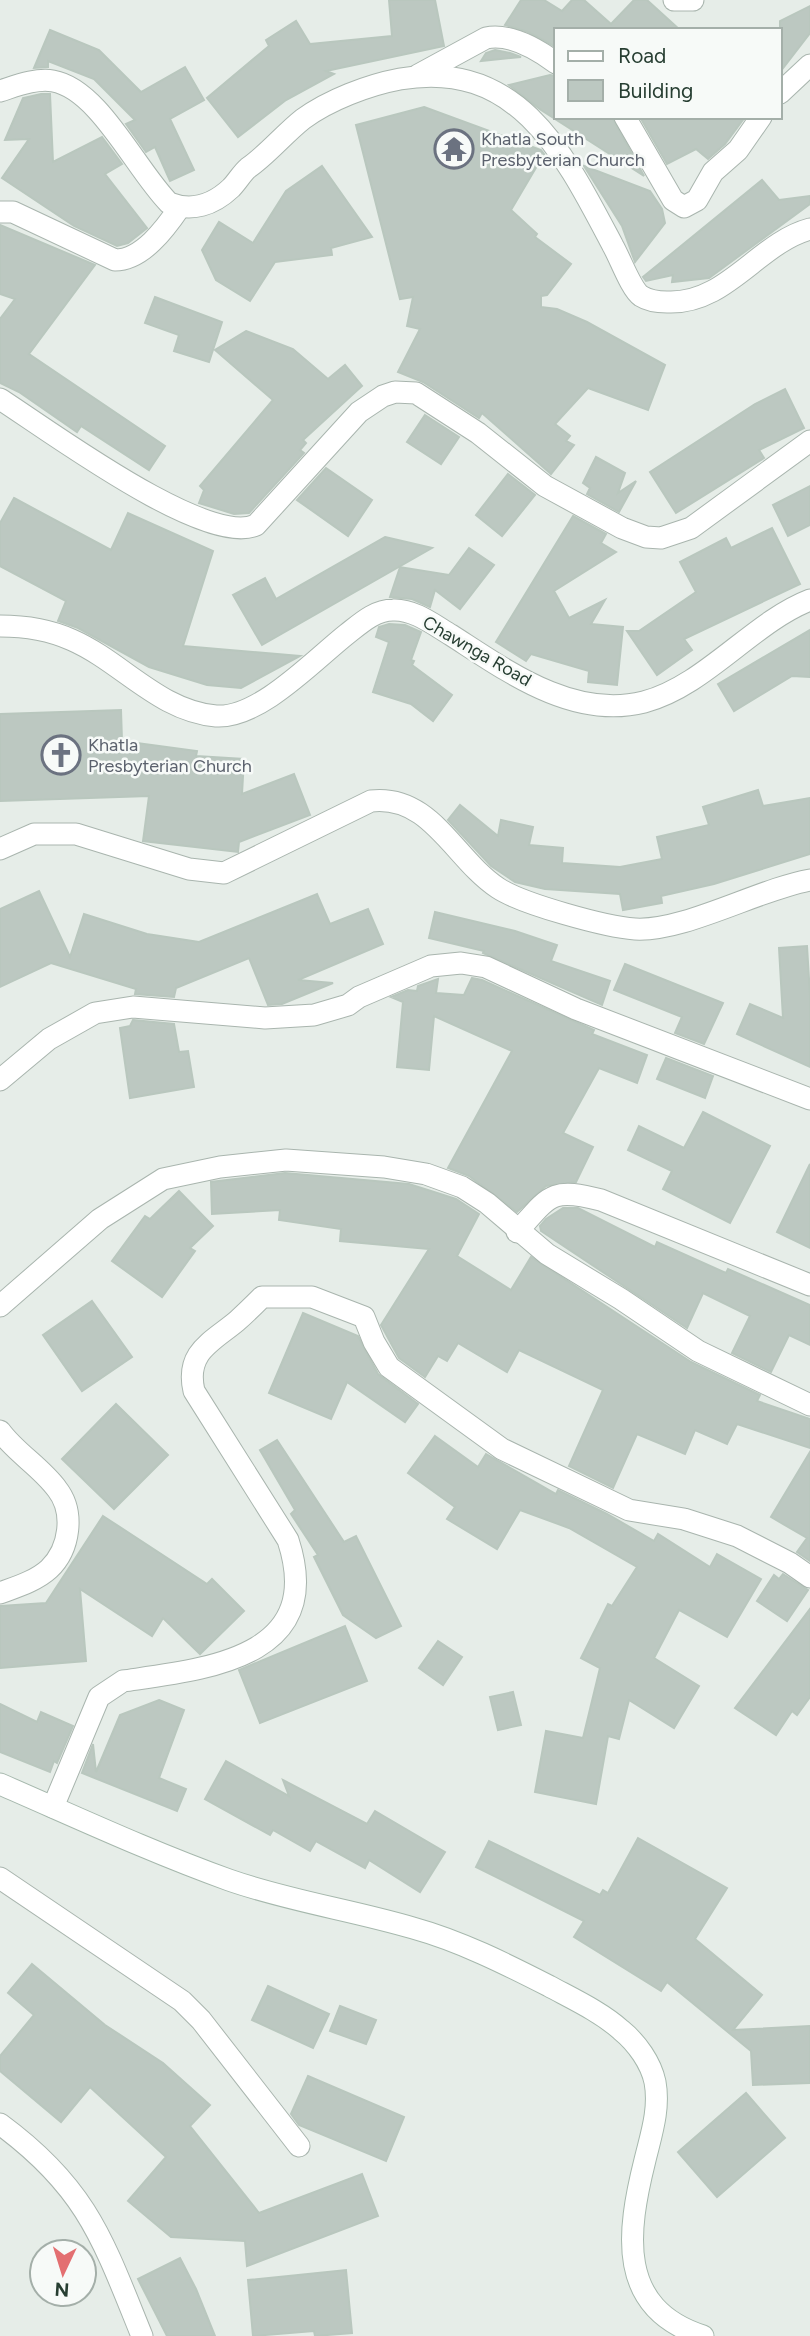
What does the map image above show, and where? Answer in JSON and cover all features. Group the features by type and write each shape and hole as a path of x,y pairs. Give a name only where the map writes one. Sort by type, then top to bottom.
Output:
{"street":[{"path":"674,0 693,0"},
{"path":"413,77 486,38 496,36 517,42 554,62"},
{"path":"782,91 810,65"},
{"path":"0,90 50,80 72,86 90,102 157,191 169,203 180,207 214,202 304,118 355,92 413,77 447,76 468,79 490,87 529,114 574,173 634,289 653,301 669,303 704,295 719,288 795,234 810,229"},
{"path":"626,119 673,201 684,207 697,200 713,172 738,149 760,119"},
{"path":"0,212 13,212 114,260 128,260 164,230 180,207"},
{"path":"0,399 125,481 196,517 236,530 256,525 359,412 372,402 395,393 407,392 425,397 478,433 545,486 646,537 675,536 691,528 810,441"},
{"name":"Chawnga Road","path":"0,626 31,629 71,639 178,706 215,716 232,715 258,705 365,620 394,610 426,620 534,685 582,703 624,707 677,690 810,600"},
{"path":"0,849 34,834 76,834 189,869 224,873 371,801 387,799 402,802 430,821 484,877 514,898 619,926 656,928 810,880"},
{"path":"0,1080 49,1039 95,1013 133,1007 265,1017 314,1015 348,1005 359,997 431,966 461,963 486,967 576,1009 810,1099"},
{"path":"0,1306 100,1219 163,1179 220,1167 286,1160 384,1167 426,1174 462,1187 487,1203 517,1232 698,1351 810,1405"},
{"path":"517,1232 548,1198 571,1192 601,1200 810,1285"},
{"path":"53,1807 90,1714 99,1697 110,1687 123,1681 221,1665 261,1646 277,1632 286,1616 295,1592 294,1557 288,1540 194,1391 190,1375 195,1359 208,1341 236,1322 262,1297 312,1297 364,1317 374,1342 389,1367 502,1449 629,1510 684,1520 737,1536 790,1563 810,1577"},
{"path":"0,1431 58,1489 68,1508 68,1532 49,1569 21,1586 0,1593"},
{"path":"0,1784 229,1880 281,1896 415,1928 490,1957 576,2001 622,2030 644,2055 655,2082 657,2111 637,2190 632,2243 634,2272 648,2302 673,2324 703,2336"},
{"path":"0,1878 182,2001 201,2020 299,2146"},
{"path":"0,2124 43,2159 81,2201 109,2255 142,2336"}],"building":[{"path":"389,0 435,0 444,46 326,71 334,74 286,100 238,137 207,98 269,46 266,40 296,21 310,44 392,36"},
{"path":"521,0 544,0 562,11 572,0 584,0 611,24 634,0 647,0 678,28 554,28 554,46 528,32 505,25"},
{"path":"810,6 810,33 782,69 782,28 780,21"},
{"path":"50,30 99,50 141,92 185,67 204,100 170,119 194,170 170,181 155,147 146,152 126,124 135,120 94,79 48,61 48,67 34,68"},
{"path":"495,50 521,57 481,61 486,53"},
{"path":"554,76 554,118 541,110 509,85"},
{"path":"50,94 53,162 102,137 122,164 105,174 147,228 128,243 117,246 74,226 2,178 29,139 5,140 23,98"},
{"path":"424,107 541,150 544,154 511,210 537,234 535,237 571,264 547,295 541,296 541,307 557,309 587,322 665,365 648,410 588,388 555,424 570,436 566,441 574,445 551,474 482,413 479,418 423,382 398,372 420,329 407,326 413,297 400,299 356,125"},
{"path":"555,119 613,119 644,176"},
{"path":"641,119 744,119 725,144 708,159 696,149 667,164"},
{"path":"322,166 372,237 331,248 332,255 275,262 250,301 216,280 202,250 219,222 253,243 286,191"},
{"path":"584,166 650,191 662,209 665,223 635,262 622,226"},
{"path":"762,180 779,200 810,196 810,204 709,278 672,282 673,275 646,281 643,277"},
{"path":"0,225 95,265 29,354 165,446 149,470 81,426 77,432 19,392 0,383 0,319 15,299 0,294"},
{"path":"155,297 222,322 209,362 174,351 179,335 145,323"},
{"path":"246,331 293,349 328,379 345,365 362,386 303,440 306,443 300,450 304,453 249,513 234,514 199,503 204,490 200,486 273,400 215,350"},
{"path":"785,389 804,428 759,450 764,458 676,513 650,472 755,404"},
{"path":"425,415 459,437 441,464 407,442"},
{"path":"596,457 625,473 618,493 636,481 619,512 587,494 590,488 583,483"},
{"path":"326,468 372,500 348,536 297,500"},
{"path":"508,474 535,495 502,536 476,515"},
{"path":"810,486 810,525 788,536 773,505"},
{"path":"14,498 111,550 128,513 213,551 183,646 300,656 241,688 207,685 149,667 78,628 58,621 66,601 0,566 0,523"},
{"path":"573,516 606,534 601,543 616,552 554,591 569,618 605,600 591,624 623,627 617,685 588,682 589,671 531,654 526,661 496,642"},
{"path":"772,528 800,584 684,639 692,650 657,675 627,631 639,631 696,592 680,562 726,538 731,548"},
{"path":"385,537 432,548 262,645 233,595 265,578 276,599"},
{"path":"469,548 494,565 460,609 435,590 430,607 412,599 390,597 400,567 449,575"},
{"path":"389,624 405,625 421,632 411,660 414,661 412,665 452,695 433,721 411,704 373,692 389,642 376,637 379,627"},
{"path":"810,630 810,677 792,676 734,711 718,684"},
{"path":"121,710 122,741 197,751 196,756 244,759 242,794 294,774 310,815 239,842 238,852 143,841 149,796 0,801 0,714"},
{"path":"758,790 763,806 810,798 810,854 714,884 661,896 662,903 623,910 620,894 545,889 515,882 491,866 448,820 460,805 498,836 501,820 533,827 529,845 563,848 562,863 620,867 662,859 657,837 709,825 703,807"},
{"path":"39,891 70,957 84,914 147,934 199,942 317,894 330,924 368,909 383,944 298,980 333,983 282,1004 268,1005 249,958 176,988 174,997 135,994 136,989 51,963 0,987 0,909"},
{"path":"435,912 515,931 557,945 551,961 610,981 602,1005 483,953 484,951 429,938"},
{"path":"807,946 810,1067 737,1034 750,1004 783,1018 779,948"},
{"path":"625,964 723,1003 704,1044 675,1033 682,1017 614,990"},
{"path":"472,978 594,1030 592,1034 647,1055 637,1083 599,1068 563,1133 593,1147 576,1182 546,1186 517,1212 469,1176 448,1168 512,1051 434,1016 429,1070 397,1067 403,1002 391,997 408,990 417,991 418,986 438,979 436,993 464,995"},
{"path":"133,1020 174,1024 179,1052 188,1051 194,1087 130,1098 120,1028 130,1026"},
{"path":"666,1058 713,1076 705,1098 657,1079"},
{"path":"703,1112 770,1146 730,1223 663,1189 672,1171 628,1150 639,1126 684,1148"},
{"path":"810,1164 810,1248 777,1232"},
{"path":"285,1173 409,1184 456,1199 479,1214 457,1256 511,1290 531,1257 691,1362 760,1395 757,1401 810,1419 810,1448 737,1424 727,1444 695,1430 685,1454 637,1434 613,1488 569,1466 603,1390 519,1350 507,1372 458,1343 447,1361 438,1356 425,1377 399,1358 381,1325 429,1249 340,1241 341,1229 279,1220 280,1210 212,1214 211,1182"},
{"path":"179,1191 213,1226 190,1248 195,1251 162,1297 112,1261 145,1216 150,1219"},
{"path":"563,1208 578,1208 655,1247 657,1242 726,1273 728,1269 810,1305 810,1345 789,1335 771,1372 732,1353 750,1316 703,1293 687,1328 541,1231 540,1226 546,1219"},
{"path":"92,1301 132,1357 82,1391 43,1335"},
{"path":"303,1313 358,1336 378,1374 418,1404 405,1422 347,1382 331,1419 269,1393"},
{"path":"116,1404 168,1455 114,1509 62,1459"},
{"path":"435,1436 478,1467 486,1454 556,1494 558,1490 654,1541 658,1534 710,1567 717,1554 761,1579 727,1637 679,1610 654,1658 699,1686 674,1728 629,1700 619,1739 608,1736 596,1804 535,1792 546,1731 583,1738 600,1668 581,1658 608,1604 612,1606 637,1567 569,1528 520,1510 497,1549 447,1519 455,1507 408,1473"},
{"path":"277,1440 344,1542 356,1536 401,1626 376,1638 343,1615 314,1557 318,1555 291,1514 295,1510 260,1450"},
{"path":"810,1452 810,1561 797,1552 807,1538 771,1517"},
{"path":"103,1516 207,1584 212,1579 244,1611 200,1654 163,1618 152,1636 80,1589 86,1661 0,1668 0,1606 46,1603"},
{"path":"783,1574 808,1590 787,1621 757,1601 774,1575 779,1579"},
{"path":"810,1609 810,1697 797,1715 792,1711 776,1735 735,1708"},
{"path":"345,1626 367,1681 260,1723 239,1670"},
{"path":"438,1641 462,1657 443,1685 419,1668"},
{"path":"513,1692 521,1725 498,1730 490,1697"},
{"path":"159,1700 184,1710 159,1778 186,1789 177,1811 82,1773 93,1744 96,1772 120,1715"},
{"path":"0,1704 37,1722 41,1712 73,1726 57,1763 54,1761 50,1772 0,1752"},
{"path":"226,1761 289,1796 283,1780 367,1824 375,1811 445,1852 420,1892 369,1860 365,1868 316,1841 310,1851 273,1830 270,1835 205,1799"},
{"path":"638,1838 727,1888 695,1939 762,1995 733,2030 810,2026 810,2083 753,2085 751,2051 667,1982 661,1991 574,1937 584,1921 476,1867 489,1841 600,1895 603,1890 608,1893"},
{"path":"32,1964 105,2025 163,2063 210,2105 190,2126 259,2213 362,2174 378,2216 247,2266 245,2241 171,2237 128,2201 166,2157 90,2087 61,2122 0,2071 0,2056 34,2015 8,1993"},
{"path":"268,1986 329,2014 313,2048 252,2020"},
{"path":"340,2006 376,2020 366,2044 330,2031"},
{"path":"308,2076 404,2117 386,2161 299,2125 291,2114"},
{"path":"746,2093 785,2138 717,2197 678,2152"},
{"path":"180,2258 215,2336 167,2336 138,2279"},
{"path":"346,2270 352,2333 315,2336 314,2331 253,2336 248,2280"}],"place":[{"name":"Khatla South Presbyterian Church","path":"454,149"},
{"name":"Khatla Presbyterian Church","path":"61,755"}]}
